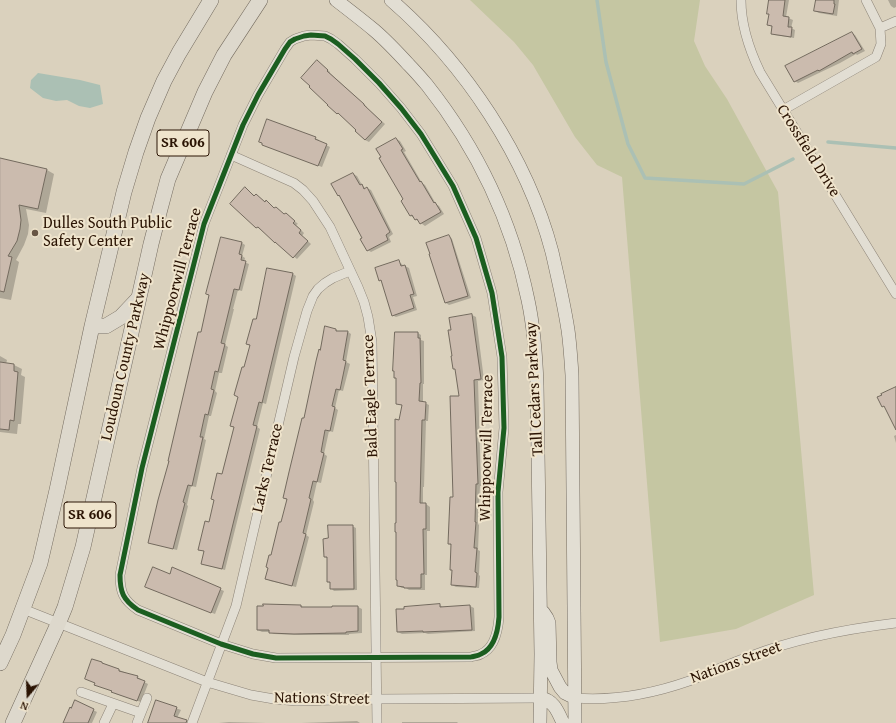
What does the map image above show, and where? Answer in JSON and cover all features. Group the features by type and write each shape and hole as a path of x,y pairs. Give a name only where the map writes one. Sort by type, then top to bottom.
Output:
{"main road":[{"name":"SR 606","path":"0,663 23,609 41,556 57,490 92,326 126,184 136,152 145,125 164,81 179,53 212,0"},
{"name":"Loudoun County Parkway","path":"13,723 65,607 83,548 160,209 171,172 205,92 224,55 260,0"},
{"name":"Tall Cedars Parkway","path":"336,0 376,31 427,84 477,160 500,209 512,241 528,300 536,352 538,401 540,723"},
{"path":"391,0 431,38 458,69 481,100 504,137 524,177 539,211 551,251 561,291 568,330 572,375 575,723"},
{"path":"92,326 106,326 121,317 139,299"},
{"path":"540,609 549,623 551,670 565,693 575,698"},
{"path":"540,698 546,699 555,707 563,723"}],"street":[{"name":"Crossfield Drive","path":"741,0 744,29 750,51 760,72 896,294"},
{"path":"783,110 876,57 881,44 880,28 866,0"},
{"path":"880,28 896,21"},
{"name":"Whippoorwill Terrace","path":"312,34 325,36 338,44 379,83 421,134 453,186 476,238 482,258 492,293 502,357 504,428 498,492 499,617 497,634 494,642 490,648 481,654 471,657 276,658 252,654 221,644 145,613 132,606 123,596 120,587 120,575 142,468 204,224 230,155 258,95 285,49 290,42 295,39 312,34"},
{"name":"Bald Eagle Terrace","path":"230,155 294,183 313,201 334,236 364,302 368,317 372,342 378,723"},
{"name":"Larks Terrace","path":"192,723 236,606 294,357 310,302 322,286 333,278 350,271"},
{"name":"Nations Street","path":"23,609 207,682 251,695 286,701 540,698"},
{"name":"Nations Street","path":"575,698 591,700 631,696 658,691 752,655 788,644 829,634 896,623"},
{"path":"81,692 141,713"},
{"path":"137,723 147,698"},
{"path":"104,723 113,704"}],"green space":[{"path":"470,0 700,0 694,41 705,66 727,99 778,192 814,595 736,629 660,642 622,177 597,165 575,137 533,65 514,42"}],"shaded area":[{"path":"38,73 100,85 103,104 90,108 79,106 67,100 56,101 43,98 30,88 31,80"}],"building":[{"path":"769,0 785,0 783,16 789,17 788,27 792,27 791,37 771,34 772,26 767,25"},
{"path":"816,0 834,0 835,4 833,14 814,11"},
{"path":"852,32 862,49 853,54 852,52 819,71 818,70 794,82 785,66"},
{"path":"317,60 382,122 365,140 338,113 337,114 327,105 301,78"},
{"path":"267,119 316,137 315,139 327,144 318,166 262,145 262,143 259,142"},
{"path":"396,138 403,149 401,150 420,182 421,181 441,212 420,224 412,215 410,216 401,201 403,199 379,158 381,157 376,149"},
{"path":"0,158 47,169 38,209 19,205 21,220 20,229 17,241 8,256 12,257 4,292 0,291"},
{"path":"353,173 364,189 367,187 390,232 386,235 388,240 367,251 360,239 362,238 339,195 338,196 331,184"},
{"path":"245,187 254,196 256,194 265,202 266,200 274,208 276,207 284,214 286,213 295,221 293,223 301,230 299,233 308,241 293,258 258,227 256,228 230,204"},
{"path":"449,235 468,296 445,303 426,243"},
{"path":"221,237 242,242 239,254 242,255 241,260 246,261 239,290 234,289 221,343 225,344 218,372 215,371 211,389 214,390 208,415 205,414 200,437 203,437 192,486 188,485 173,549 148,543 169,461 198,332 201,332 209,295 206,294"},
{"path":"399,260 401,266 405,265 414,294 410,295 414,308 392,316 381,280 379,281 375,268"},
{"path":"267,268 293,273 262,403 259,402 253,425 257,426 222,569 201,564 204,551 198,550 205,521 209,522 214,500 211,499 217,473 222,474 234,427 230,426 238,397 234,395 250,345 246,344 253,319 256,319"},
{"path":"472,314 481,379 474,380 478,484 476,484 474,548 477,548 475,572 477,573 476,587 451,585 451,544 448,544 450,497 453,497 450,396 459,396 455,369 453,369 451,356 448,330 451,330 449,318"},
{"path":"325,326 336,329 336,331 348,331 343,360 346,361 340,390 336,389 332,406 335,407 330,431 325,430 321,452 324,453 317,482 313,481 309,498 311,499 303,533 306,534 292,586 265,579 268,568 266,567 269,555 271,555 279,522 281,522 287,499 283,498 302,418 304,418"},
{"path":"395,332 418,332 418,338 420,338 421,383 419,401 426,402 425,420 422,420 420,503 426,503 426,529 423,529 424,574 421,574 421,588 404,588 397,586 396,580 395,419 399,420 402,405 396,404 396,378 394,378 393,371"},
{"path":"0,362 14,364 14,371 18,372 14,421 10,420 9,430 0,429"},
{"path":"896,387 896,430 884,406 882,407 877,397"},
{"path":"328,525 353,525 354,589 330,589 330,582 327,582 327,557 324,557 323,539 328,538"},
{"path":"153,567 170,574 172,567 221,588 211,613 145,587"},
{"path":"263,604 301,605 301,607 358,606 358,631 346,633 294,634 269,633 269,630 257,630 257,606 263,606"},
{"path":"440,604 440,607 470,605 472,630 397,632 396,609"},
{"path":"92,659 119,669 119,671 138,676 137,678 145,681 137,701 94,685 95,683 85,679"},
{"path":"75,700 94,709 88,723 63,723"},
{"path":"156,700 177,707 174,716 187,720 186,723 148,723"}],"waterway":[{"path":"597,0 606,62 628,144 645,178 744,184 793,159"},
{"path":"828,142 896,148"}],"cycle path":[{"path":"311,35 325,36 331,39 355,59 379,83 421,134 453,186 476,238 492,293 502,357 504,428 498,492 499,617 497,633 493,643 490,648 477,656 276,658 253,654 221,644 138,610 129,603 123,595 120,575 142,468 204,224 243,125 258,95 290,42 295,39 311,35"}],"place":[{"name":"Dulles South Public Safety Center","path":"35,233"}]}
